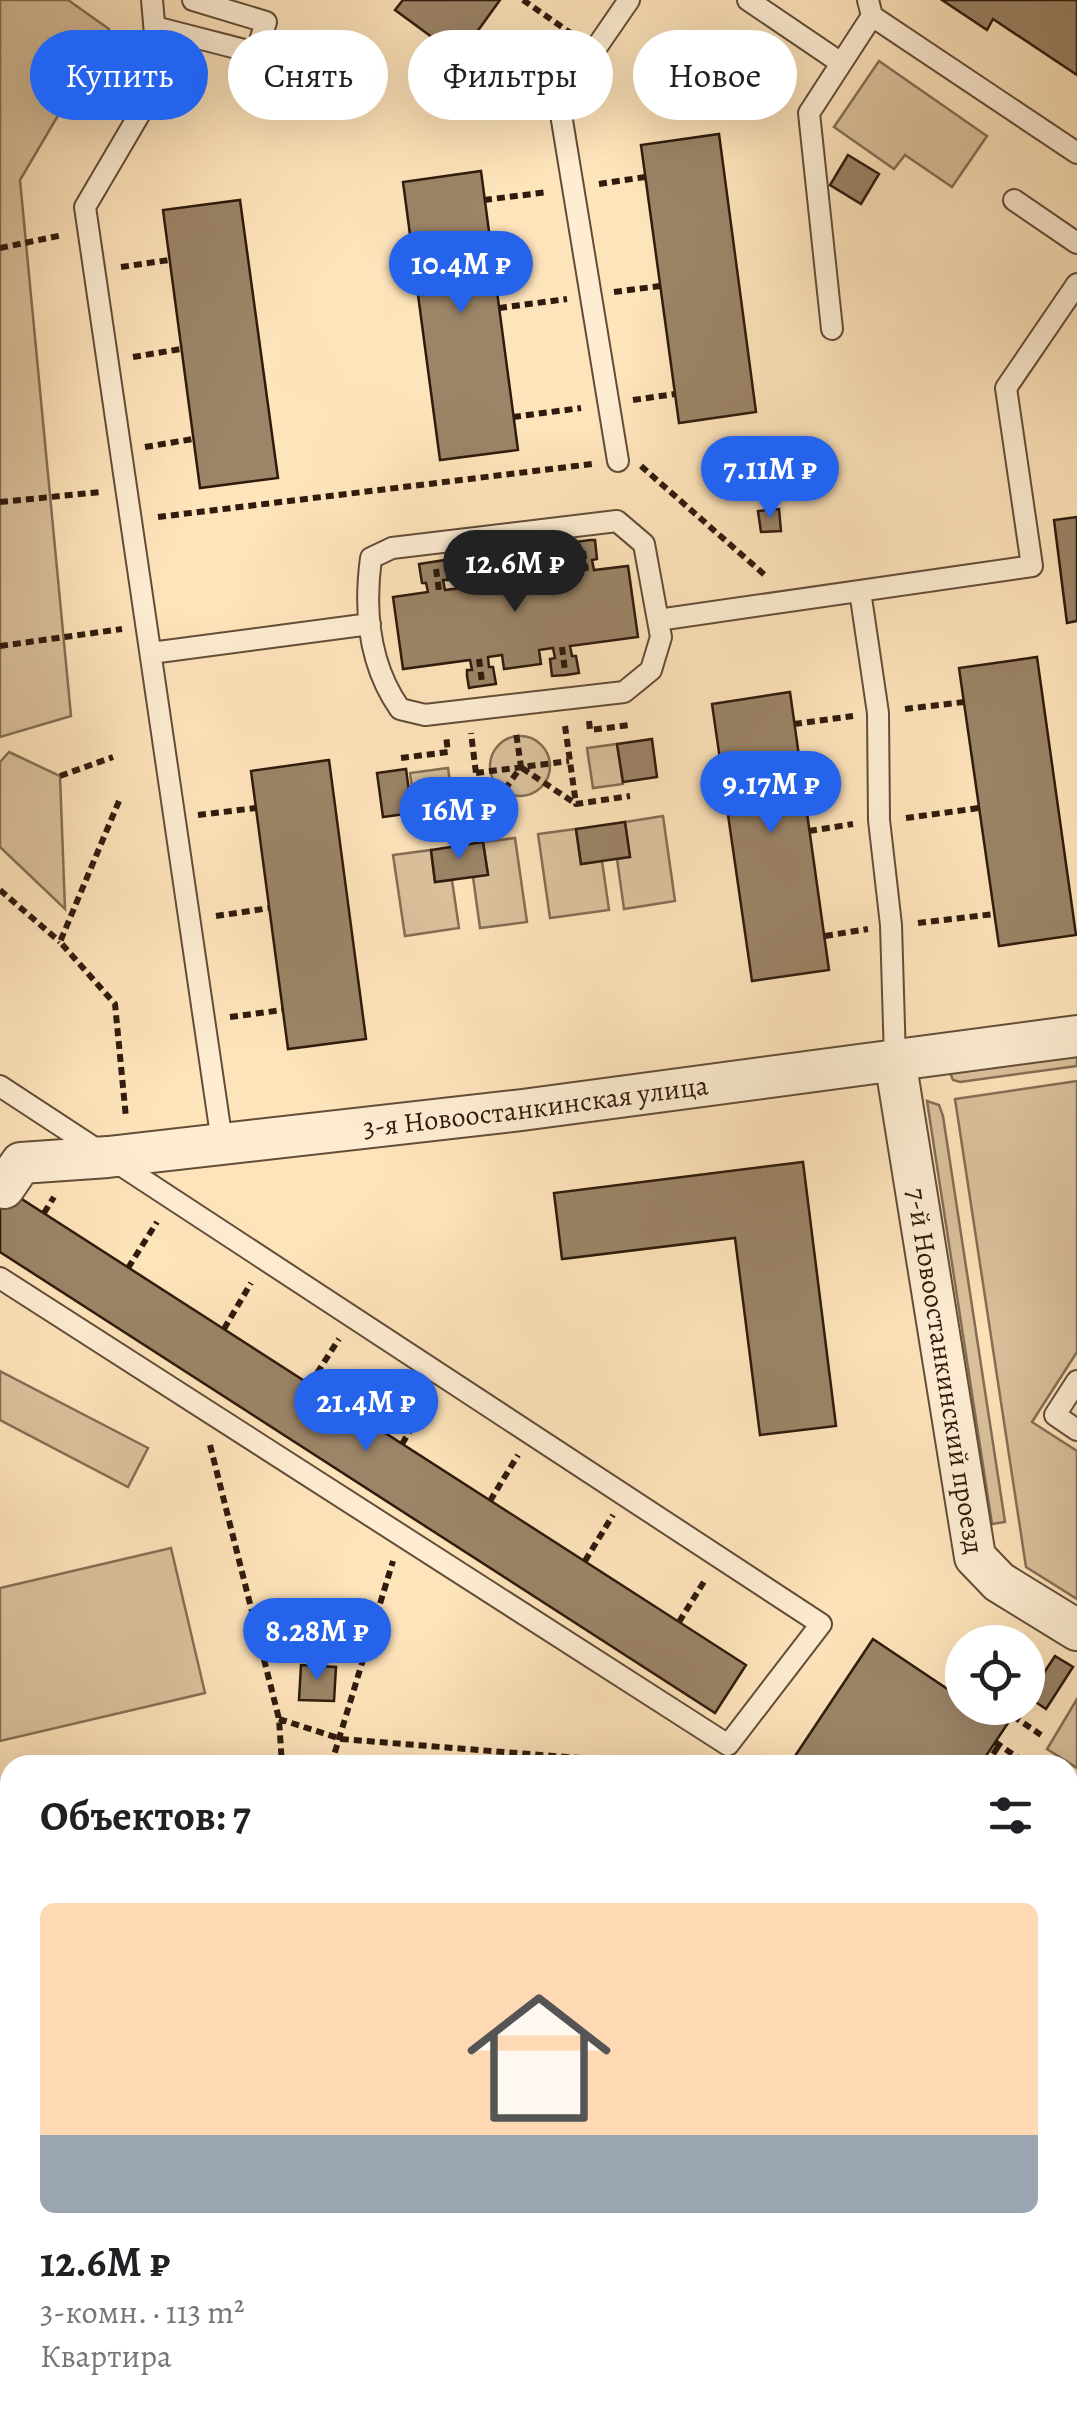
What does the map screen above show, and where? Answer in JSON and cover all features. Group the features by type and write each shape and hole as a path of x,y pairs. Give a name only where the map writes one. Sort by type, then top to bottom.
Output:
{"street":[{"name":"3-я Новоостанкинская улица","path":"7,1183 21,1163 522,1110 1077,1036"},
{"name":"7-й Новоостанкинский проезд","path":"895,1060 976,1557 989,1575 1077,1630"}],"lane":[{"path":"152,0 159,81 86,207 222,1142"},
{"path":"154,27 256,53 266,22 193,0"},
{"path":"609,30 630,0"},
{"path":"748,0 841,63"},
{"path":"832,329 809,113 870,8 1077,153"},
{"path":"561,120 618,461"},
{"path":"1014,200 1077,242"},
{"path":"658,620 1032,566 1006,388 1077,284"},
{"path":"617,520 644,544 658,620 661,637 651,670 624,692 426,716 400,710 384,686 370,624 367,587 371,558 392,548 617,520"},
{"path":"860,591 884,712 879,820 892,924 895,1060"},
{"path":"150,653 370,624"},
{"path":"0,1086 119,1155 821,1624 728,1745 0,1278"},
{"path":"1077,1381 1055,1415 1077,1430"}],"path":[{"path":"523,0 567,30"},
{"path":"0,248 89,230"},
{"path":"110,269 169,260"},
{"path":"124,358 181,350"},
{"path":"136,448 193,439"},
{"path":"147,518 632,458 794,600"},
{"path":"0,502 127,490"},
{"path":"584,561 586,571"},
{"path":"437,574 439,591"},
{"path":"0,646 147,625"},
{"path":"561,699 576,804"},
{"path":"794,724 964,702"},
{"path":"428,828 482,822 521,767 513,705"},
{"path":"468,710 482,822"},
{"path":"60,776 112,758"},
{"path":"476,773 569,761"},
{"path":"521,767 576,804 630,796"},
{"path":"60,942 119,802"},
{"path":"190,816 256,808"},
{"path":"904,818 979,808"},
{"path":"809,831 879,820"},
{"path":"0,890 60,942 115,1004 119,1155"},
{"path":"204,917 270,908"},
{"path":"918,923 994,914"},
{"path":"825,936 892,924"},
{"path":"219,1018 283,1010"},
{"path":"128,1268 160,1218"},
{"path":"224,1329 254,1278"},
{"path":"310,1384 342,1335"},
{"path":"402,1444 433,1394"},
{"path":"200,1406 279,1719 281,1755"},
{"path":"490,1500 520,1450"},
{"path":"584,1561 615,1512"},
{"path":"335,1755 400,1536"},
{"path":"680,1622 710,1572"},
{"path":"279,1719 341,1740 538,1755"},
{"path":"1026,1725 1041,1736"},
{"path":"991,1755 997,1744 1014,1755"}],"shaded area":[{"path":"0,0 68,0 109,29 30,30 30,120 55,120 20,180 71,716 0,737"},
{"path":"879,61 987,136 952,187 905,155 894,169 834,127"},
{"path":"520,736 541,745 550,766 541,787 520,796 499,787 490,766 499,745"},
{"path":"617,744 623,784 593,788 587,748"},
{"path":"9,752 60,776 65,909 0,847 0,762"},
{"path":"448,768 455,817 417,822 410,773"},
{"path":"663,816 675,901 624,909 617,859 630,857 625,822"},
{"path":"576,829 581,864 602,861 609,910 550,918 538,834"},
{"path":"515,838 527,922 480,928 473,877 488,874 483,842"},
{"path":"431,850 435,882 452,880 459,928 405,936 393,855"},
{"path":"1077,1052 1077,1066 960,1082 953,1080 949,1070"},
{"path":"1077,1081 1077,1352 1032,1422 1077,1451 1077,1599 1026,1567 955,1099"},
{"path":"927,1101 939,1105 943,1116 1005,1522 992,1524"},
{"path":"0,1371 148,1448 128,1487 0,1420"},
{"path":"171,1548 205,1693 0,1741 0,1588"},
{"path":"1077,1699 1077,1755 1056,1755 1047,1749"}],"building":[{"path":"403,0 500,0 478,30 422,30 395,10"},
{"path":"942,0 1077,0 1077,75 993,19 987,30"},
{"path":"719,134 756,412 679,423 641,145"},
{"path":"848,155 879,174 861,204 830,185"},
{"path":"481,171 518,450 440,460 403,182"},
{"path":"240,200 278,478 200,488 163,210"},
{"path":"779,509 781,531 761,532 758,511"},
{"path":"1077,517 1077,621 1067,623 1054,520"},
{"path":"595,540 594,570 628,566 638,637 570,646 579,673 566,675 552,676 553,648 539,650 541,664 504,669 502,655 488,657 496,684 469,688 470,660 403,669 393,597 428,592 419,564 445,560 445,590 460,588 458,575 542,563 559,561 561,575 577,573 568,543"},
{"path":"1037,657 1076,935 999,946 959,668"},
{"path":"790,692 829,970 752,981 712,704"},
{"path":"652,739 657,777 623,782 617,744"},
{"path":"329,760 366,1039 288,1049 251,771"},
{"path":"406,769 412,813 383,817 377,773"},
{"path":"625,822 630,857 581,864 576,829"},
{"path":"483,842 488,875 435,882 431,850"},
{"path":"803,1162 836,1426 760,1435 735,1238 562,1259 554,1193"},
{"path":"0,1185 746,1665 715,1713 0,1252"},
{"path":"873,1639 945,1687 945,1725 1007,1725 987,1755 796,1755"},
{"path":"1055,1656 1073,1667 1046,1709 1045,1708 1045,1671"},
{"path":"301,1665 336,1667 334,1701 299,1700"}]}
